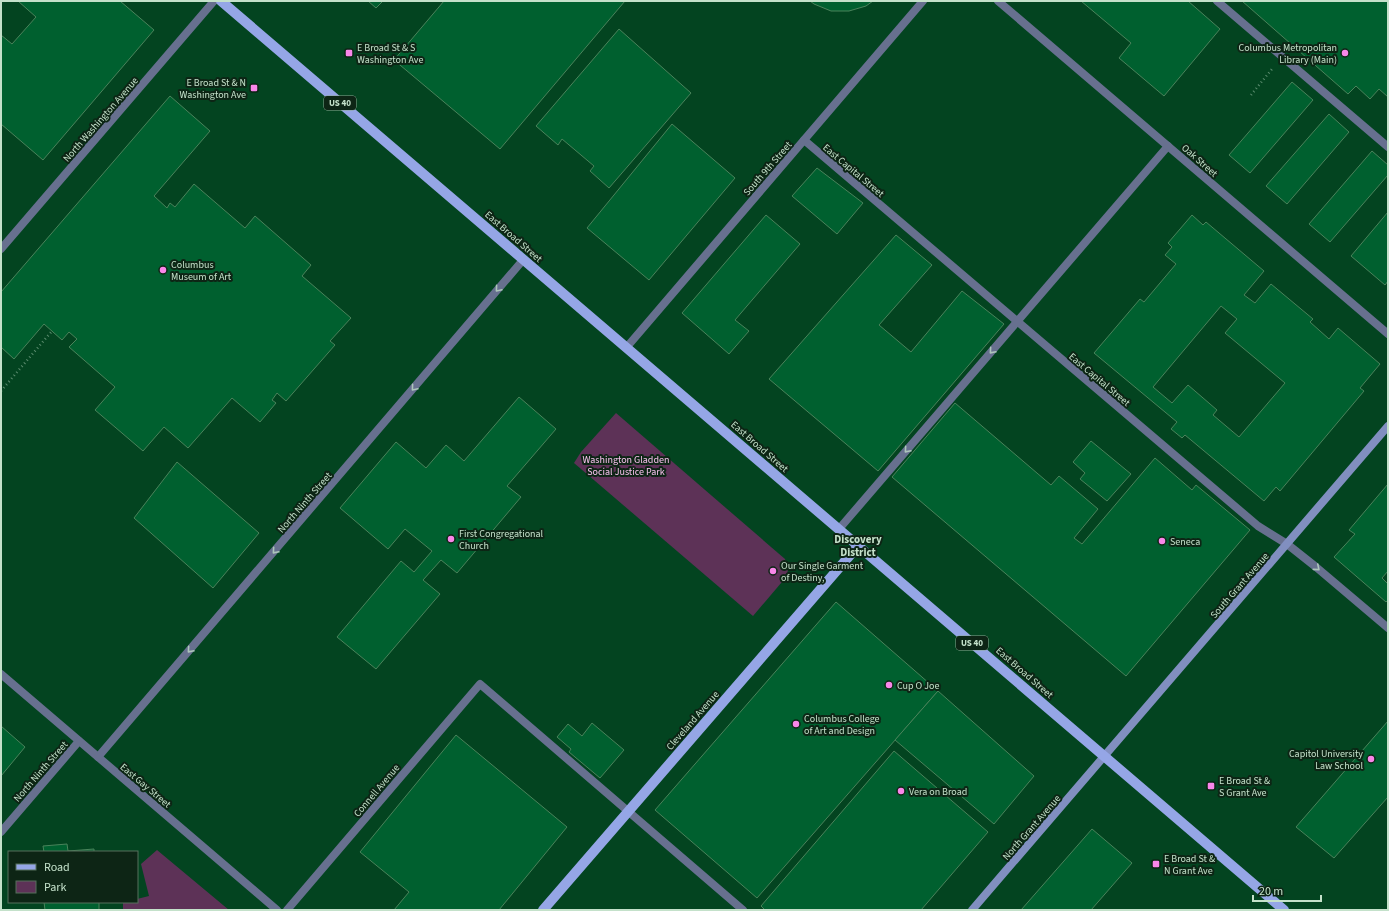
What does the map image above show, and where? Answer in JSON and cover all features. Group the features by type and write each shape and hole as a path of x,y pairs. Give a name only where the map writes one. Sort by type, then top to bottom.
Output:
{"main road":[{"name":"East Broad Street","path":"221,1 1284,910"},
{"name":"Cleveland Avenue","path":"543,910 858,546"}],"street":[{"name":"North Washington Avenue","path":"1,250 214,1"},
{"name":"South 9th Street","path":"626,348 923,1"},
{"name":"Oak Street","path":"998,1 1388,334"},
{"path":"1217,1 1388,147"},
{"name":"East Capital Street","path":"804,140 1258,526 1287,544 1388,628"},
{"path":"839,529 1168,146"},
{"name":"North Ninth Street","path":"98,757 523,260"},
{"name":"South Grant Avenue","path":"1104,756 1388,426"},
{"name":"East Gay Street","path":"1,674 277,910"},
{"name":"Connell Avenue","path":"287,910 480,684 628,811"},
{"name":"North Ninth Street","path":"1,832 79,741"},
{"name":"North Grant Avenue","path":"972,910 1104,756"},
{"path":"628,811 743,910"}],"path":[{"path":"1251,95 1275,66"},
{"path":"1,391 52,332"}],"green space":[{"name":"Washington Gladden Social Justice Park","path":"616,413 785,559 788,568 787,576 753,616 574,463 581,452"},
{"path":"157,850 229,910 123,910 123,903 138,903 138,899 149,896 141,864"}],"building":[{"path":"18,1 120,1 154,30 43,160 1,124 1,35 12,44 36,17"},
{"path":"368,1 383,1 376,8"},
{"path":"444,1 625,1 500,149 394,60"},
{"path":"810,1 873,1 866,6 849,11 831,11"},
{"path":"1081,1 1188,1 1220,29 1164,96 1119,58 1131,43"},
{"name":"Columbus Metropolitan Library (Main)","path":"1242,1 1388,1 1388,97 1379,89 1370,99 1356,86 1348,94"},
{"path":"619,29 691,93 609,188 590,171 594,166 562,139 558,145 536,126"},
{"path":"1292,82 1313,100 1250,173 1229,155"},
{"name":"Columbus Museum of Art","path":"170,96 210,131 154,196 167,208 170,203 175,207 194,184 245,228 255,216 311,265 302,276 351,318 330,341 335,345 286,401 277,393 272,400 276,403 260,422 232,398 188,448 164,427 143,451 95,410 115,387 69,347 77,339 69,332 62,340 44,324 14,359 1,347 1,292"},
{"path":"1329,114 1349,132 1287,204 1266,186"},
{"path":"672,124 735,178 649,280 587,228"},
{"path":"1372,151 1388,165 1388,175 1330,242 1309,224"},
{"path":"817,168 863,203 837,234 792,196"},
{"path":"1388,212 1388,281 1385,285 1351,256"},
{"path":"766,215 800,244 735,320 749,331 729,354 682,313"},
{"path":"1192,215 1203,225 1206,222 1264,271 1244,295 1255,303 1271,284 1313,319 1310,322 1329,339 1338,328 1380,364 1360,388 1364,391 1280,491 1276,487 1264,501 1185,435 1182,438 1171,429 1177,422 1094,353 1140,299 1144,302 1176,264 1165,255 1172,247 1168,243","holes":["1221,306 1237,319 1225,333 1285,383 1239,437 1213,415 1217,410 1188,385 1172,403 1153,387"]},
{"path":"896,235 932,265 879,325 911,352 962,291 1004,324 878,471 769,379"},
{"name":"First Congregational Church","path":"519,397 556,429 507,486 521,497 457,573 441,560 423,580 440,594 376,669 337,637 401,561 414,572 432,551 405,529 388,549 340,508 396,442 426,468 446,445 464,461"},
{"name":"Seneca","path":"955,403 1051,485 1059,476 1098,509 1074,538 1082,544 1155,458 1192,490 1196,485 1250,530 1126,676 892,477"},
{"path":"1091,441 1131,474 1107,501 1080,479 1085,473 1073,462"},
{"path":"177,462 259,533 213,588 134,518"},
{"path":"1388,484 1388,571 1382,578 1388,584 1388,600 1386,602 1334,557 1355,534 1349,530"},
{"path":"836,602 938,691 757,898 655,810"},
{"path":"938,691 1034,776 994,824 895,740"},
{"name":"Capitol University Law School","path":"1388,721 1388,797 1334,858 1296,827"},
{"path":"592,723 624,750 600,778 569,752 571,749 557,737 568,724 582,736"},
{"path":"1,726 25,747 1,776"},
{"path":"456,735 567,827 499,910 394,910 409,892 360,852"},
{"name":"Vera on Broad","path":"894,751 988,832 921,910 765,910 761,906"},
{"path":"1092,829 1132,863 1091,910 1021,910"},
{"path":"67,844 68,851 44,851 43,846"},
{"path":"94,849 94,851 68,851"},
{"path":"44,903 99,903 99,910 45,910"}],"place":[{"name":"E Broad St & S Washington Ave","path":"349,53"},
{"name":"Columbus Metropolitan Library (Main)","path":"1345,53"},
{"name":"E Broad St & N Washington Ave","path":"254,88"},
{"name":"Columbus Museum of Art","path":"163,270"},
{"name":"First Congregational Church","path":"451,539"},
{"name":"Seneca","path":"1162,541"},
{"name":"Our Single Garment of Destiny,","path":"773,571"},
{"name":"Cup O Joe","path":"889,685"},
{"name":"Columbus College of Art and Design","path":"796,724"},
{"name":"Capitol University Law School","path":"1371,759"},
{"name":"E Broad St & S Grant Ave","path":"1211,786"},
{"name":"Vera on Broad","path":"901,791"},
{"name":"E Broad St & N Grant Ave","path":"1156,864"}],"district":[{"name":"Discovery District","path":"858,545"}]}
